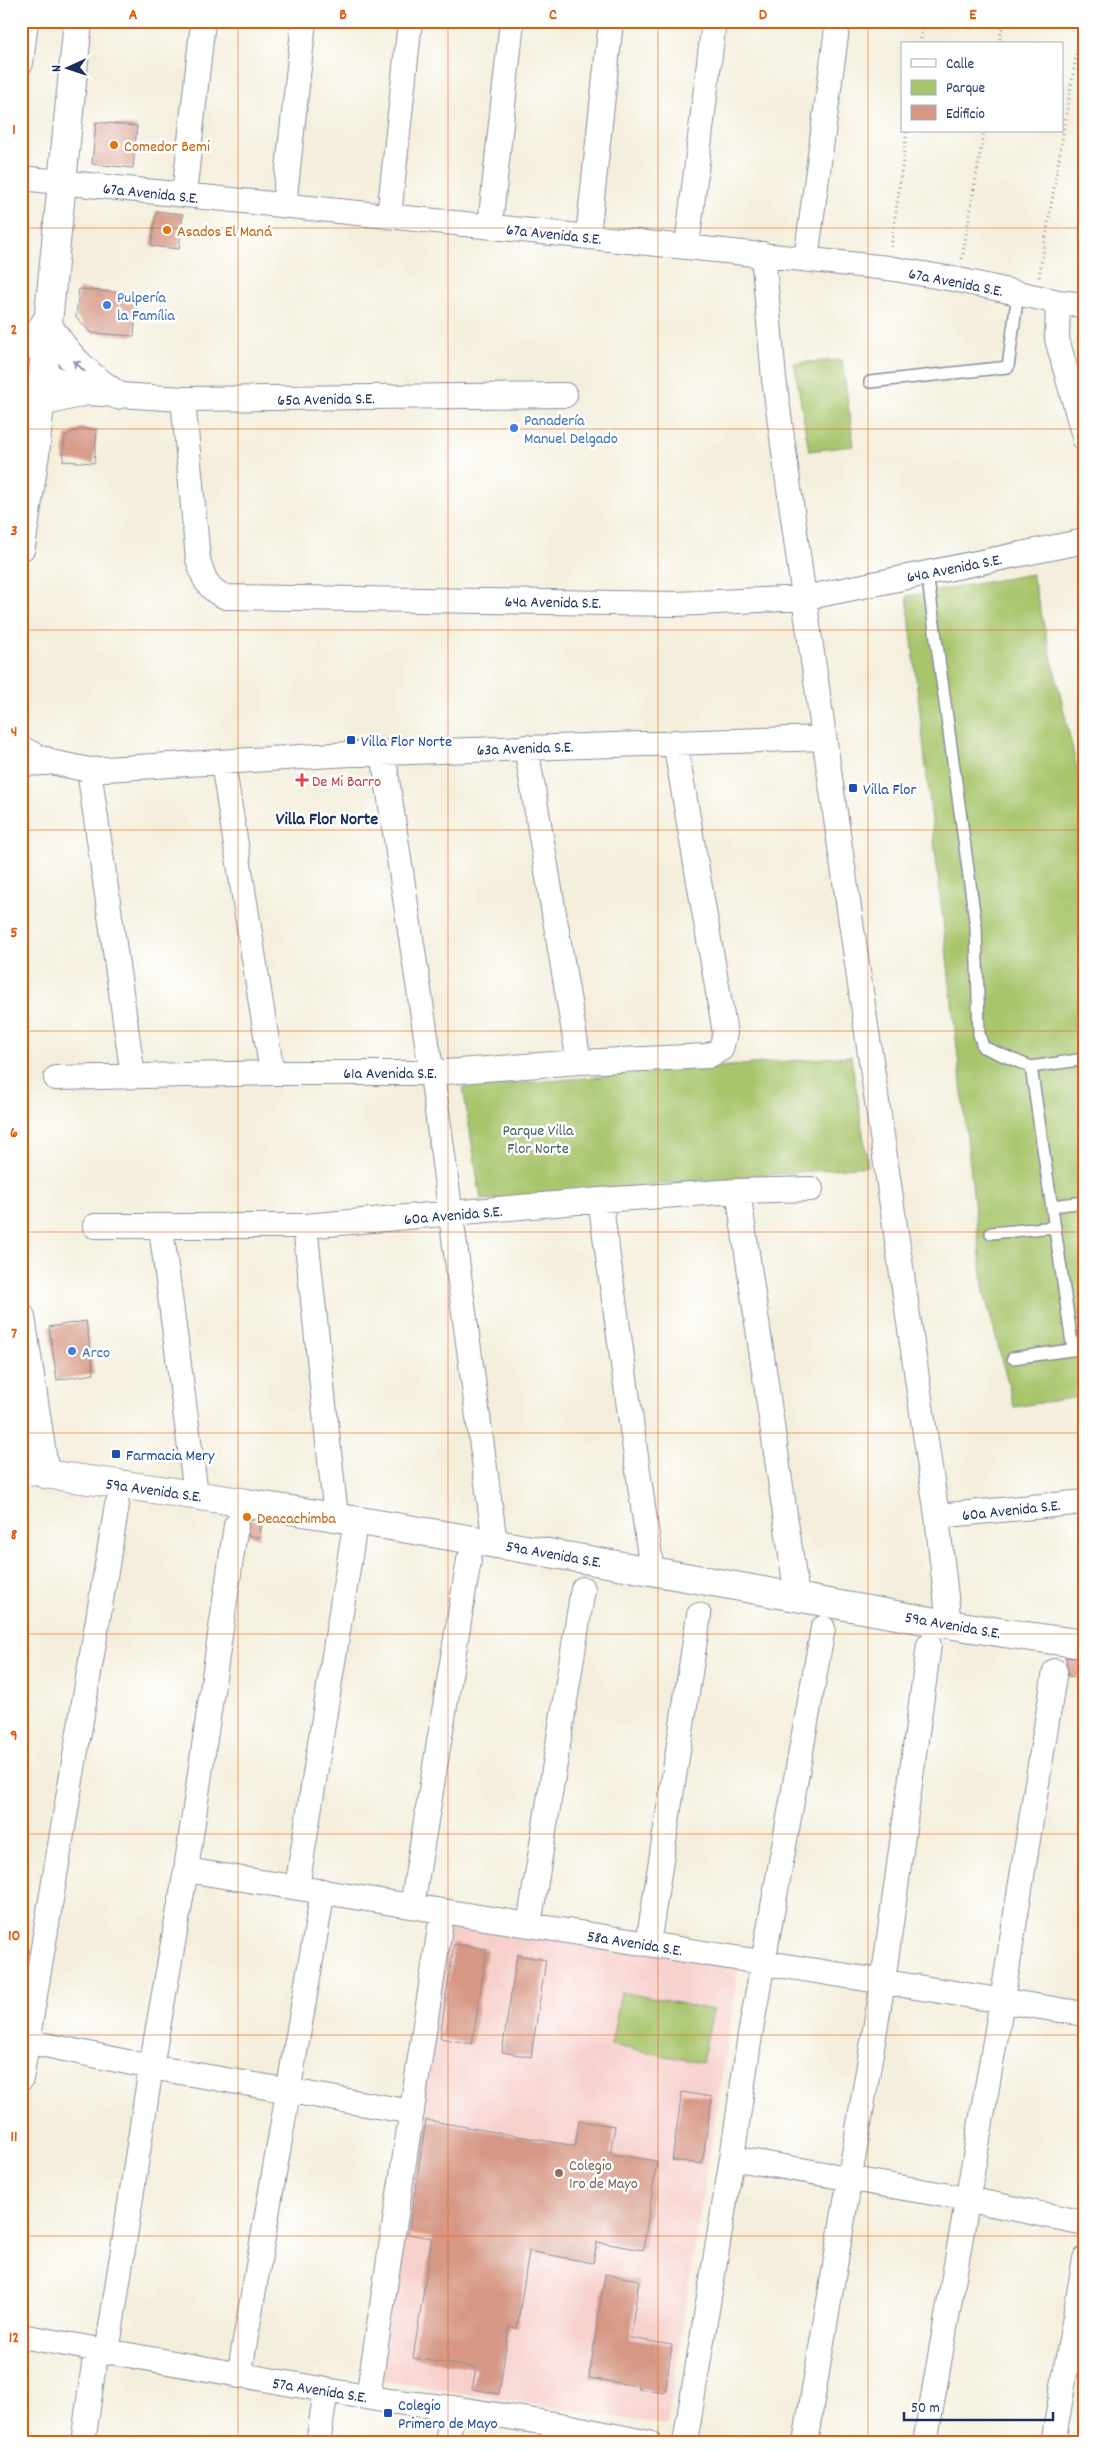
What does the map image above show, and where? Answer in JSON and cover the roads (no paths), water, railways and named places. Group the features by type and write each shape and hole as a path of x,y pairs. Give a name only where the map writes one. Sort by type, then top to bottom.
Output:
{"street":[{"path":"21,63 26,21"},
{"path":"21,547 32,371 46,322 78,21"},
{"path":"184,195 203,21"},
{"path":"284,205 304,21"},
{"path":"389,216 410,21"},
{"path":"490,226 512,21"},
{"path":"588,236 611,21"},
{"path":"687,246 714,21"},
{"path":"806,259 838,21"},
{"name":"67a Avenida S.E.","path":"21,178 888,268 959,280 1037,298 1085,305"},
{"path":"763,254 774,379 823,738 937,1516 949,1624"},
{"path":"1037,298 1057,339 1085,440"},
{"path":"21,348 37,335 46,322"},
{"path":"46,322 76,364 96,381 118,395"},
{"name":"65a Avenida S.E.","path":"32,371 87,393"},
{"name":"65a Avenida S.E.","path":"30,405 87,393 183,399 565,395"},
{"name":"64a Avenida S.E.","path":"183,399 198,559 204,580 210,589 226,598 676,604 804,598 1085,541"},
{"name":"63a Avenida S.E.","path":"21,748 34,762 89,770 382,753 823,738"},
{"name":"61a Avenida S.E.","path":"56,1078 272,1073 432,1073 579,1062 708,1056 721,1049 725,1033 675,742"},
{"path":"526,747 579,1062"},
{"path":"382,753 432,1073 495,1543"},
{"path":"223,763 272,1073"},
{"path":"89,770 133,1076"},
{"name":"60a Avenida S.E.","path":"94,1226 161,1228 305,1226 600,1200 738,1191 811,1189"},
{"path":"738,1191 797,1596"},
{"path":"600,1200 652,1571"},
{"path":"305,1226 336,1517"},
{"path":"161,1228 196,1494"},
{"path":"21,1317 33,1473"},
{"name":"59a Avenida S.E.","path":"33,1473 196,1494 495,1543 949,1624 1085,1644"},
{"name":"60a Avenida S.E.","path":"937,1516 1085,1502"},
{"path":"21,2079 24,2041 117,1505"},
{"path":"83,2443 102,2351 186,1870 236,1525"},
{"path":"297,1887 353,1537"},
{"path":"412,1906 469,1560"},
{"path":"529,1925 583,1589"},
{"path":"648,1944 699,1615"},
{"path":"684,2443 732,2158 750,2035 823,1628"},
{"path":"805,2443 883,1982 929,1645"},
{"path":"925,2443 1002,2000 1055,1671"},
{"name":"58a Avenida S.E.","path":"186,1870 1085,2014"},
{"path":"239,2376 323,1891"},
{"path":"368,2397 440,1927"},
{"path":"24,2041 151,2067 412,2112"},
{"path":"732,2158 967,2199 1085,2223"},
{"path":"1053,2443 1085,2259"},
{"name":"57a Avenida S.E.","path":"21,2336 239,2376 368,2397 453,2408 565,2434 649,2443"},
{"path":"318,2443 326,2390"},
{"path":"447,2443 453,2408"}],"lane":[{"path":"870,382 1008,367 1037,298"},
{"path":"927,573 976,926 979,1034 983,1047 1031,1067 1085,1059"},
{"path":"1031,1067 1073,1350"},
{"path":"1052,1206 1085,1202"},
{"path":"990,1233 1055,1227"},
{"path":"1012,1358 1085,1348"}],"place":[{"name":"Comedor Bemi","path":"114,145"},
{"name":"Asados El Maná","path":"167,230"},
{"name":"Pulpería la Família","path":"107,305"},
{"name":"Panadería Manuel Delgado","path":"514,428"},
{"name":"Villa Flor Norte","path":"351,740"},
{"name":"De Mi Barro","path":"302,780"},
{"name":"Villa Flor","path":"853,788"},
{"name":"Arco","path":"72,1351"},
{"name":"Farmacia Mery","path":"116,1454"},
{"name":"Deacachimba","path":"247,1517"},
{"name":"Colegio 1ro de Mayo","path":"559,2173"},
{"name":"Colegio Primero de Mayo","path":"388,2413"}],"district":[{"name":"Villa Flor Norte","path":"327,818"}],"park label":[{"name":"Parque Villa Flor Norte","path":"538,1138"}]}
